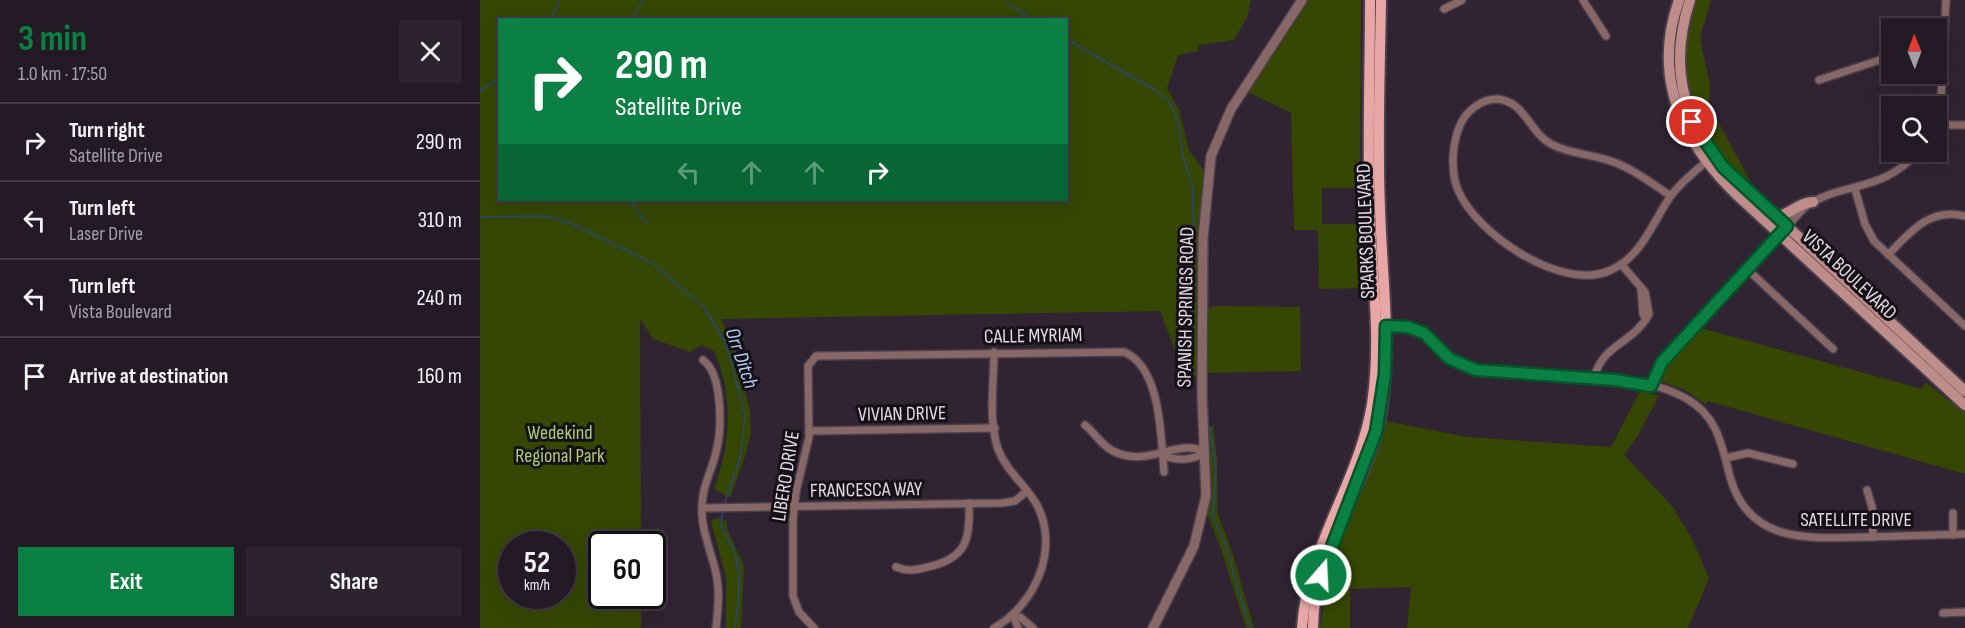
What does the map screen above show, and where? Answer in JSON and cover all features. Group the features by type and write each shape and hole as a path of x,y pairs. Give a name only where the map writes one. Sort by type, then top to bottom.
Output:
{"main road":[{"name":"SPARKS BOULEVARD","path":"1313,628 1316,597 1324,565 1370,453 1381,414 1385,374 1370,222 1370,0"},
{"path":"1370,60 1375,0"},
{"name":"SPARKS BOULEVARD","path":"1302,628 1313,567 1362,444 1374,386 1381,326 1381,0"},
{"name":"VISTA BOULEVARD","path":"1679,0 1672,26 1670,79 1683,125 1706,162 1965,391"},
{"name":"VISTA BOULEVARD","path":"1690,0 1679,57 1681,85 1692,122 1723,167 1777,217 1783,230 1965,405"},
{"path":"1777,217 1794,211 1806,202 1813,202"}],"street":[{"name":"SPANISH SPRINGS ROAD","path":"1153,628 1200,530 1206,496 1202,394 1204,231 1211,156 1216,138 1231,109 1302,0"},
{"path":"1444,9 1462,0"},
{"path":"1583,0 1606,36"},
{"path":"1944,18 1946,0"},
{"path":"1819,80 1881,60"},
{"path":"1671,196 1617,163 1550,144 1539,135 1518,107 1509,102 1496,99 1483,102 1466,113 1457,132 1453,163 1458,191 1474,216 1502,239 1548,269 1577,276 1610,271 1621,264 1652,229 1671,196 1706,162"},
{"path":"1947,125 1965,125"},
{"path":"1651,386 1662,362 1783,230 1813,202 1893,174 1907,162"},
{"path":"1855,189 1869,233 1888,255 1965,326"},
{"path":"1888,255 1925,220 1941,214 1965,216"},
{"path":"1594,378 1597,366 1605,354 1637,332 1649,314 1641,289 1621,264"},
{"path":"1747,269 1833,349"},
{"name":"SATELLITE DRIVE","path":"1381,326 1408,327 1424,333 1450,359 1467,368 1594,378 1651,386 1686,398 1704,412 1717,428 1731,480 1741,500 1755,517 1774,530 1805,538 1965,534"},
{"name":"CALLE MYRIAM","path":"812,359 828,355 1109,350 1131,355 1144,370 1159,412 1164,472"},
{"path":"994,352 997,446 1003,461 1027,491 1041,515 1046,549 1033,588 1013,615 994,628"},
{"name":"LIBERO DRIVE","path":"812,359 808,366 809,431 793,507 793,596 799,612 814,628"},
{"path":"703,360 712,373 720,417 717,449 703,494 702,508 703,529 717,582 716,628"},
{"path":"1085,425 1103,444 1120,454 1162,455 1174,449 1193,447 1205,452"},
{"name":"VIVIAN DRIVE","path":"809,431 995,428"},
{"path":"1726,458 1748,453 1792,464"},
{"path":"1867,490 1872,507 1873,537"},
{"name":"FRANCESCA WAY","path":"702,508 1009,502 1027,491"},
{"path":"896,567 914,571 943,563 955,556 964,547 969,533 969,503"},
{"path":"1953,513 1953,535"},
{"path":"1943,613 1965,612"},
{"path":"1013,615 1018,628"},
{"path":"1013,615 1025,620 1033,628"}],"green space":[{"name":"Wedekind Regional Park","path":"480,0 1251,0 1248,16 1234,40 1199,45 1198,51 1178,55 1167,88 1179,110 1189,150 1204,171 1199,226 1197,376 1186,380 1160,311 721,319 735,349 750,411 751,431 746,454 730,498 714,489 724,454 728,420 725,386 714,351 701,345 690,352 653,339 640,319 641,531 588,531 588,609 641,609 641,628 480,628"},
{"path":"1305,0 1361,0 1360,188 1322,188 1322,224 1360,224 1365,288 1319,289 1318,230 1294,230 1291,113 1246,91"},
{"path":"1697,0 1711,0 1700,38 1710,85 1709,105 1752,184 1719,152 1708,136 1692,99 1685,59 1686,38"},
{"path":"1211,307 1300,307 1301,371 1207,373 1207,311"},
{"path":"1701,328 1922,389 1925,382 1965,413 1965,474 1708,401 1706,405 1685,390 1660,381 1662,370"},
{"path":"1640,391 1659,396 1637,437 1624,455 1673,507 1693,541 1709,578 1688,628 1407,628 1411,587 1350,589 1350,628 1320,628 1327,580 1376,455 1386,421 1467,437 1611,447"},
{"path":"1213,425 1217,459 1217,511 1234,558 1254,628 1246,628 1220,546 1207,514 1211,476 1206,428"},
{"path":"717,518 727,521 727,529 744,566 741,628 726,628 726,577 711,521"}],"waterway":[{"name":"Orr Ditch","path":"552,18 560,0"},
{"path":"634,18 642,0"},
{"path":"1005,2 1031,18"},
{"path":"1068,40 1155,90 1170,102 1177,119 1183,156 1193,187 1194,226"},
{"name":"Orr Ditch","path":"480,91 498,79"},
{"path":"630,201 648,224"},
{"name":"Orr Ditch","path":"480,217 546,216 575,225 652,263 704,307 727,346 745,415 741,454 724,506"},
{"path":"1192,236 1189,268 1193,317 1189,338 1192,377"},
{"path":"1210,428 1216,469 1213,517 1224,541 1250,628"},
{"name":"Orr Ditch","path":"723,511 723,529 733,547 738,571 739,590 735,628"}],"route":[{"path":"1321,575 1327,554 1370,453 1381,414 1386,326 1408,327 1424,333 1450,359 1467,368 1615,380 1651,386 1656,369 1787,226 1723,167 1692,122"}]}
